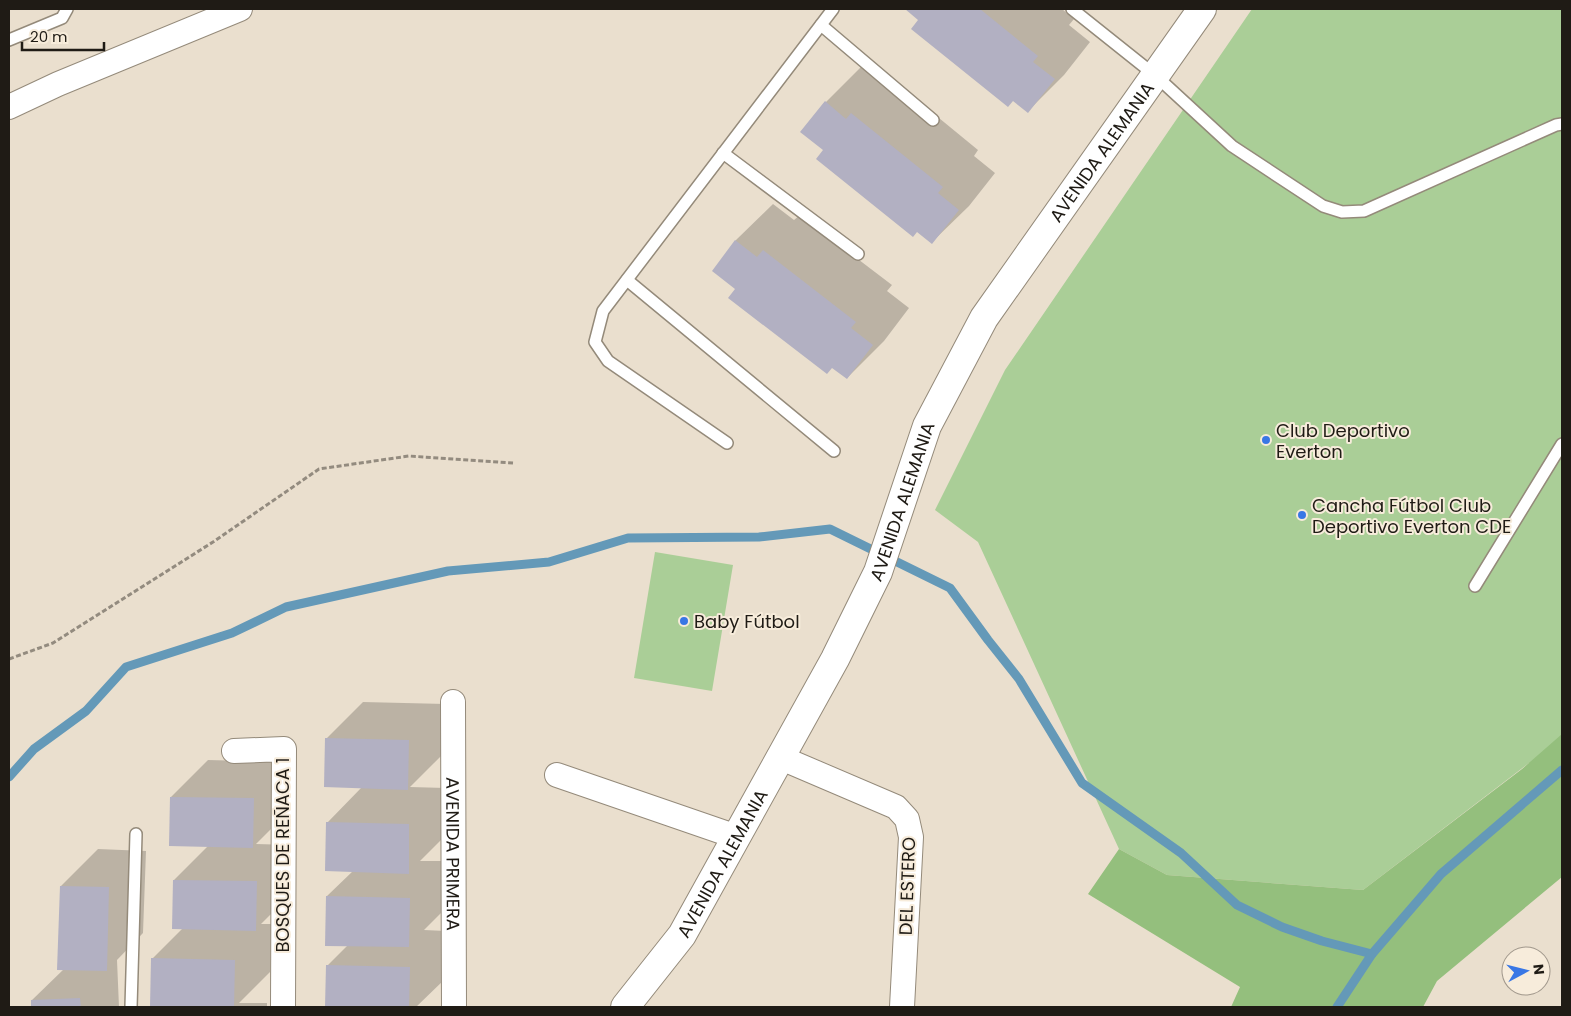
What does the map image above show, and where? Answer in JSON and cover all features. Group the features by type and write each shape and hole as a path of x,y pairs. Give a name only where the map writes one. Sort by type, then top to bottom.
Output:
{"street":[{"path":"9,107 58,84 240,9"},
{"name":"AVENIDA ALEMANIA","path":"625,1007 682,935 835,659 878,572 926,426 984,318 1202,9"},
{"name":"AVENIDA PRIMERA","path":"453,702 454,1007"},
{"name":"BOSQUES DE REÑACA 1","path":"234,750 284,750 283,1007"},
{"name":"DEL ESTERO","path":"779,757 896,808 907,819 911,837 902,1007"},
{"path":"557,774 737,837"}],"lane":[{"path":"9,40 62,18 67,9"},
{"path":"728,443 608,361 594,342 603,311 833,9"},
{"path":"1072,9 1156,76 1232,146 1323,206 1342,212 1364,211 1556,124 1562,124"},
{"path":"821,25 933,120"},
{"path":"723,153 858,254"},
{"path":"627,280 834,451"},
{"path":"1475,586 1562,444"},
{"path":"131,1007 136,834"}],"path":[{"path":"9,659 53,643 213,542 319,469 409,456 514,463"}],"green space":[{"name":"Club Deportivo Everton","path":"1252,9 1562,9 1562,765 1529,763 1363,890 1167,875 1119,849 978,542 935,510 1005,370"},
{"name":"Baby Fútbol","path":"655,552 733,565 712,691 634,678"},
{"path":"1562,734 1562,877 1437,981 1423,1007 1231,1007 1240,987 1088,894 1119,849 1167,875 1363,890 1522,769"}],"building":[{"path":"905,9 980,9 1038,56 1033,62 1055,79 1028,113 1013,101 1008,107 911,29 918,20"},
{"path":"825,101 846,119 851,113 943,187 938,193 959,210 932,244 917,232 913,237 816,159 823,150 800,132"},
{"path":"735,240 757,257 763,250 856,322 851,328 873,345 847,379 832,368 827,374 728,298 735,289 712,271"},
{"path":"325,738 409,740 408,790 324,787"},
{"path":"170,797 254,798 253,848 169,846"},
{"path":"326,822 409,824 409,874 325,871"},
{"path":"173,880 257,881 256,931 172,929"},
{"path":"60,886 109,887 107,971 57,970"},
{"path":"326,896 410,898 409,947 325,946"},
{"path":"151,958 235,960 234,1007 150,1007"},
{"path":"326,965 410,967 409,1007 325,1007"},
{"path":"80,998 81,1007 31,1007 31,1000"}],"waterway":[{"path":"9,777 34,749 86,711 126,667 232,633 286,607 448,571 549,562 628,538 759,537 830,529 950,588 1019,679 1082,783 1181,853 1237,905 1282,927 1322,941 1372,954"},
{"path":"1337,1007 1372,954 1441,874 1562,770"}],"place":[{"name":"Club Deportivo Everton","path":"1266,440"},
{"name":"Cancha Fútbol Club Deportivo Everton CDE","path":"1302,515"},
{"name":"Baby Fútbol","path":"684,621"}]}
